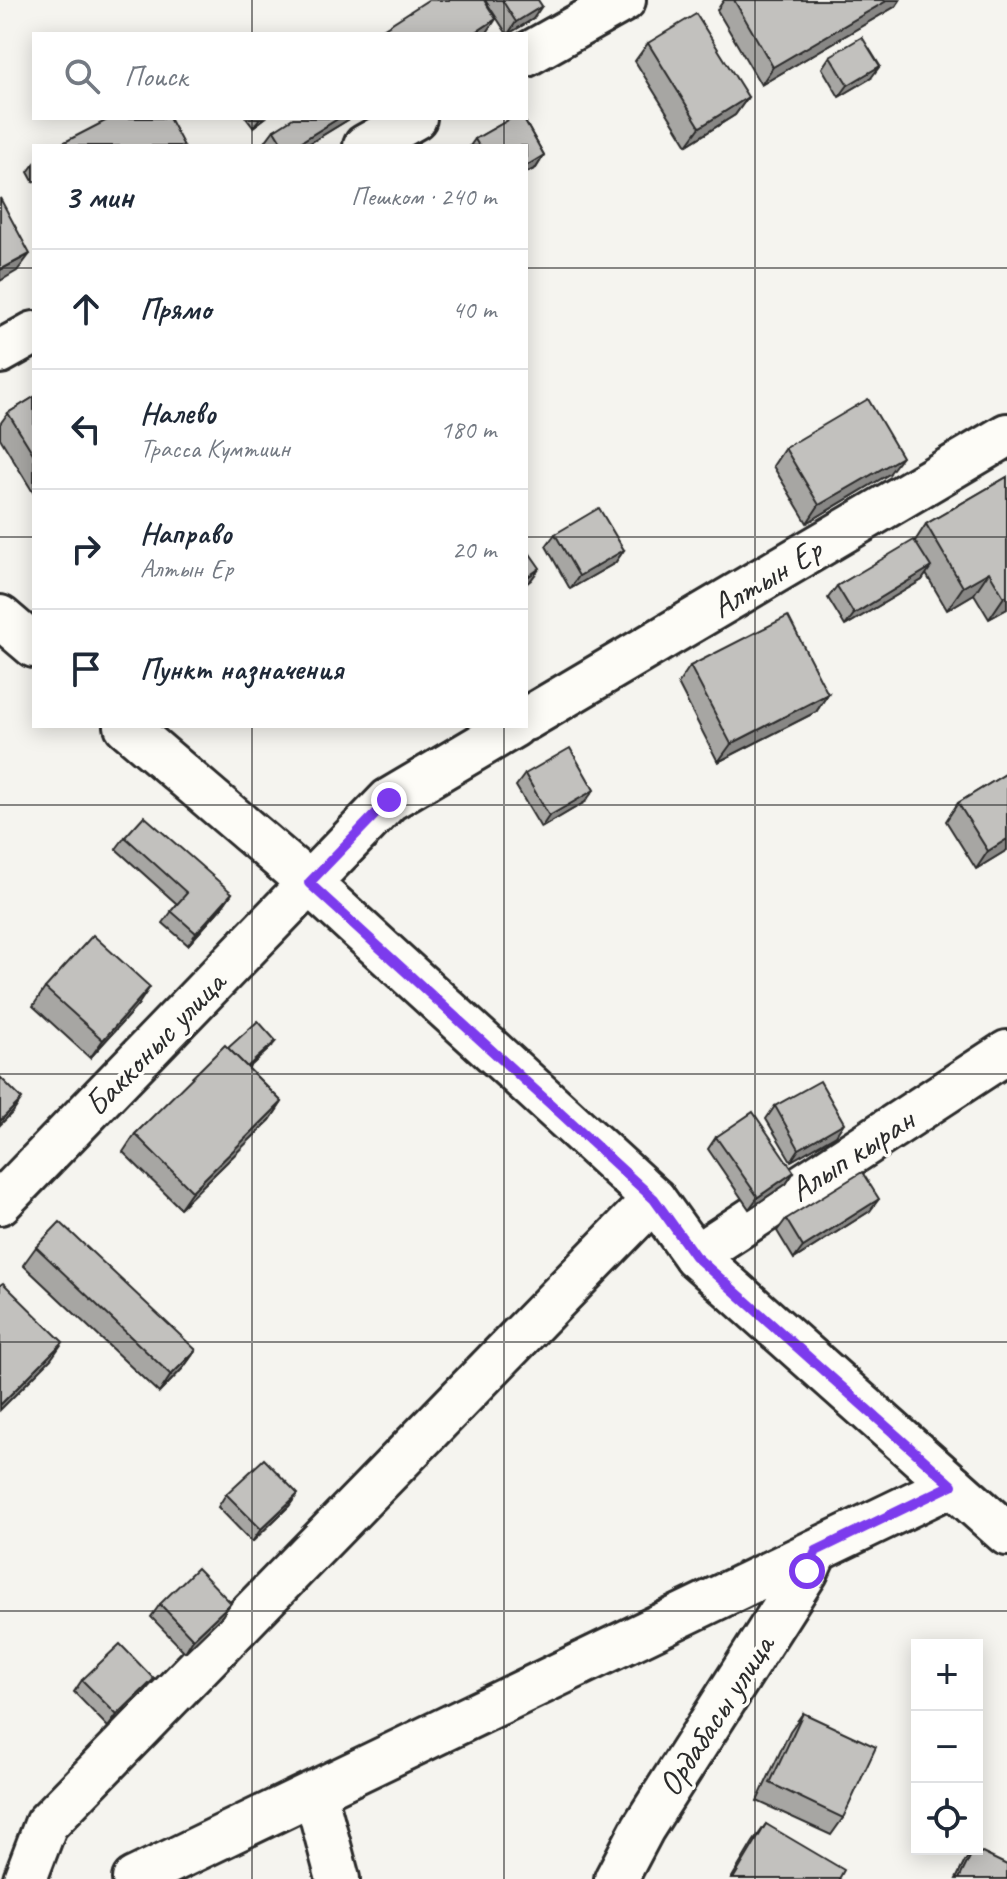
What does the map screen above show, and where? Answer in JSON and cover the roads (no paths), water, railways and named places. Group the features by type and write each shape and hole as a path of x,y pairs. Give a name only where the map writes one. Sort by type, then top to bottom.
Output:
{"street":[{"path":"528,54 624,0"},
{"path":"369,144 411,120"},
{"path":"0,352 32,334"},
{"name":"Алтын Ер","path":"528,718 1007,435"},
{"path":"0,617 32,644"},
{"path":"128,728 309,883 654,1199 695,1256 1007,1534"},
{"path":"309,883 389,800 511,728"},
{"name":"Бакконыс улица","path":"0,1203 309,883"},
{"name":"Алып кыран","path":"695,1256 1007,1052"},
{"path":"25,1879 46,1824 654,1199"},
{"path":"134,1879 952,1485"},
{"name":"Ордабасы улица","path":"616,1879 643,1828 807,1571 816,1551"},
{"path":"315,1793 338,1879"}]}
